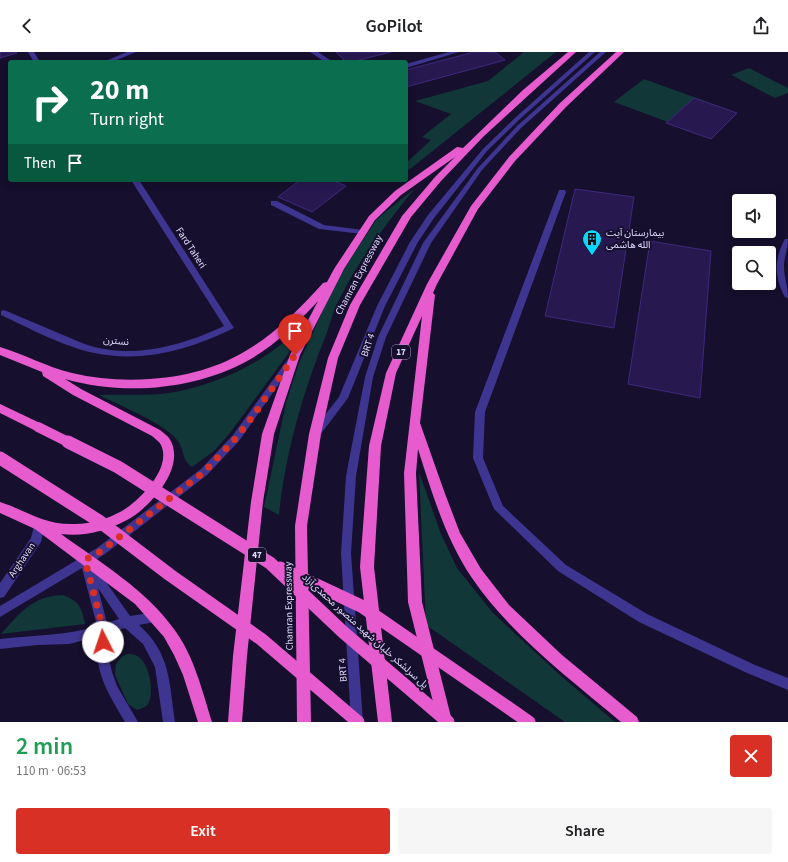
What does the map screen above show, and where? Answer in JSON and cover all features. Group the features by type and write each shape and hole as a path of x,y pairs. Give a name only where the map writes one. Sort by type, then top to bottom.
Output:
{"highway":[{"name":"Chamran Expressway","path":"304,722 301,526 315,434 333,358 355,305 407,216 438,179 481,134 572,52"},
{"name":"17","path":"385,722 367,567 375,446 391,373 432,284 474,208 512,159 564,105 620,52"},
{"path":"235,722 240,656 257,502 268,434 295,355 339,269 372,218 398,193 481,134"},
{"path":"0,351 35,366 79,379 106,383 136,384 170,382 209,372 244,358 278,334 307,307 339,269"},
{"path":"432,284 410,473 415,602 445,722"},
{"path":"35,366 77,392 156,433 165,442 169,453 166,470 157,485 142,503 121,517 99,526 71,531 39,525"},
{"name":"پل سرلشکر خلبان شهید منصور محمدی‌آزاد","path":"0,408 118,467 270,563 343,632 448,722"},
{"path":"415,420 430,472 452,527 470,563 489,591 528,632 632,722"},
{"path":"0,458 98,521 261,639 358,722"},
{"path":"0,507 39,525 140,600 169,633 180,650 190,674 205,722"},
{"path":"270,563 360,606 529,722"}],"street":[{"path":"111,60 133,52"},
{"path":"313,52 327,60"},
{"path":"408,65 456,52"},
{"name":"Fard Taheri","path":"136,182 229,327"},
{"name":"Arghavan","path":"0,593 37,539 39,525"}],"lane":[{"name":"BRT 4","path":"315,434 344,398 381,306 414,242 431,217 485,150 518,118 592,52"},
{"name":"BRT 4","path":"358,722 346,553 351,476 369,377 382,337 398,299 426,243 480,169 519,127 603,52"},
{"path":"562,192 480,412 478,458 499,510 562,568 643,618 751,669 788,684"},
{"path":"274,203 322,228 363,232"},
{"path":"788,241 784,248 779,268 785,290 788,294"},
{"name":"نسترن","path":"4,313 42,332 94,350 141,354 183,347 207,338 229,327"},
{"path":"0,612 101,551 204,472 236,438 295,355"},
{"path":"85,560 127,622 147,640 154,651 161,667 169,722"},
{"path":"85,560 103,629 102,655 106,672 112,689 132,722"},
{"path":"0,644 38,640 69,639 127,622 156,617"}],"green space":[{"path":"524,52 556,52 408,169 408,161 431,140 422,137 451,114 415,101 488,81"},
{"path":"749,68 788,88 788,93 775,98 731,75"},
{"path":"644,79 727,109 700,134 614,102"},
{"path":"415,188 383,229 363,258 335,308 310,379 290,446 279,515 264,507 286,403 299,363 332,290 354,253 377,219"},
{"path":"311,315 303,331 288,354 230,433 214,451 192,467 186,461 178,441 171,434 142,415 99,395 169,393 185,390 218,380 249,366 263,357 290,337"},
{"path":"419,472 441,534 457,568 493,613 561,676 615,722 565,722 426,625"},
{"path":"63,595 73,600 79,606 83,614 85,624 1,634 14,619 35,602 52,596"},
{"path":"127,654 136,655 143,661 150,679 151,693 148,704 137,710 128,704 115,675 116,664 121,657"}],"building":[{"path":"0,52 16,52 17,53 0,58"},
{"path":"336,52 391,52 359,60 344,60"},
{"path":"474,52 495,52 505,60 408,86 408,69"},
{"path":"694,98 737,113 711,139 666,123"},
{"path":"297,182 337,182 346,186 312,212 278,197"},
{"name":"بیمارستان آیت الله هاشمی","path":"575,189 634,197 614,328 545,316"},
{"path":"650,241 711,251 700,398 628,384"}],"place":[{"name":"بیمارستان آیت الله هاشمی","path":"592,256"}],"route":[{"path":"103,642 103,629 85,560 101,551 204,472 236,438 295,355"}]}
